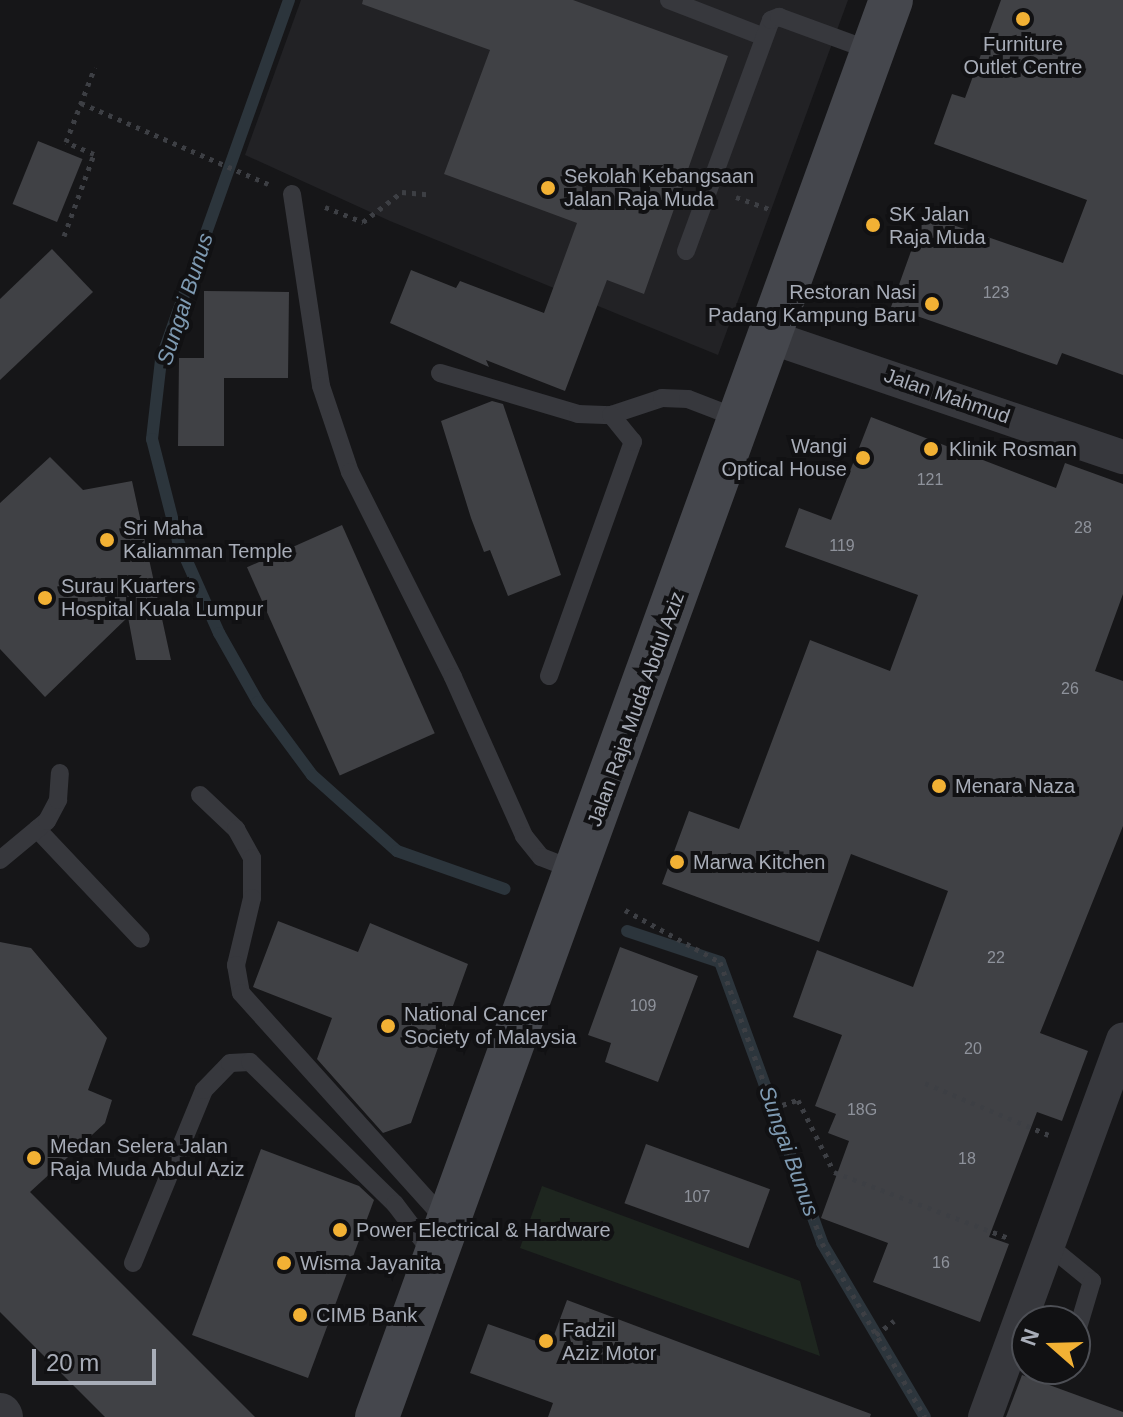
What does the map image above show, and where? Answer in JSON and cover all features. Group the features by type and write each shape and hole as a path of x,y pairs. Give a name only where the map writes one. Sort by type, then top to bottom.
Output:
{"main road":[{"name":"Jalan Raja Muda Abdul Aziz","path":"377,1417 891,0"}],"street":[{"name":"Jalan Mahmud","path":"770,337 1123,457"},
{"path":"1031,1305 1047,1249 1123,1039"},
{"path":"985,1417 1011,1366"}],"lane":[{"path":"669,0 762,36"},
{"path":"686,251 711,188 762,36 771,20 779,17 872,51"},
{"path":"292,194 321,386 350,472 524,836 541,857 573,881"},
{"path":"440,373 578,414 611,415 662,398 688,399 740,419"},
{"path":"549,676 633,442 611,415"},
{"path":"0,860 37,829 58,800 60,773"},
{"path":"200,795 236,829 252,858 252,898 236,965 241,993 441,1239"},
{"path":"37,829 141,939"},
{"path":"133,1263 204,1090 230,1063 250,1062 395,1204 441,1239"},
{"path":"1047,1249 1092,1281 1085,1305"}],"path":[{"path":"64,236 94,154 66,142 95,67"},
{"path":"81,103 363,222 402,192 427,194"},
{"path":"711,188 780,213"},
{"path":"625,910 720,962 822,1243 925,1417"},
{"path":"925,1083 1083,1149"},
{"path":"773,1108 798,1100 834,1172 1047,1249"},
{"path":"876,1335 894,1321"}],"shaded area":[{"name":"Sekolah Kebangsaan Jalan Raja Muda","path":"301,0 848,0 718,355 390,221 245,155"},
{"path":"542,1186 800,1281 820,1356 520,1248"}],"building":[{"path":"363,0 573,0 728,56 644,294 607,280 565,391 486,360 489,367 390,323 411,270 456,288 460,281 544,313 577,223 444,174 490,50 362,4"},
{"path":"1001,0 1123,0 1123,375 1062,353 1057,365 891,307 924,215 1063,263 1087,200 934,144 952,94 965,98"},
{"path":"38,141 83,159 57,222 13,204"},
{"path":"52,249 93,292 0,380 0,299"},
{"path":"204,291 289,292 288,378 224,378 224,446 178,446 179,358 204,358"},
{"path":"492,401 503,404 561,575 508,596 490,550 484,552 441,421"},
{"path":"871,417 1056,488 1065,463 1123,484 1123,594 1095,671 1123,681 1123,826 1040,1033 1088,1051 1062,1121 1037,1112 989,1237 1009,1244 980,1322 873,1282 888,1243 821,1218 849,1141 828,1133 836,1114 815,1106 842,1035 793,1017 817,950 913,987 948,891 851,854 819,942 662,884 689,811 739,829 810,640 890,671 918,595 785,547 799,508 831,520"},
{"path":"50,457 83,490 132,481 171,660 136,660 128,617 45,697 0,649 0,503"},
{"path":"342,525 435,733 340,776 247,567"},
{"name":"National Cancer Society of Malaysia","path":"278,921 358,952 370,923 468,964 411,1123 383,1133 317,1059 332,1018 253,987"},
{"name":"Medan Selera Jalan Raja Muda Abdul Aziz","path":"0,942 31,948 107,1038 88,1090 112,1100 105,1123 30,1192 255,1417 105,1417 0,1312"},
{"path":"620,947 698,976 658,1082 605,1062 611,1043 588,1035"},
{"path":"646,1144 770,1189 748,1248 624,1203"},
{"name":"Wisma Jayanita","path":"261,1149 359,1186 374,1200 308,1378 192,1335"},
{"path":"567,1300 871,1414 870,1417 548,1417 553,1403 470,1373 488,1324 550,1346"},
{"path":"1018,1385 1049,1385 1123,1412 1123,1417 1006,1417"}],"waterway":[{"name":"Sungai Bunus","path":"289,0 161,360 152,439 178,541 219,633 258,702 312,775 397,851 505,889"},
{"name":"Sungai Bunus","path":"627,931 720,962 822,1243 925,1417"}],"place":[{"name":"Furniture Outlet Centre","path":"1023,19"},
{"name":"Sekolah Kebangsaan Jalan Raja Muda","path":"548,188"},
{"name":"SK Jalan Raja Muda","path":"873,225"},
{"name":"Restoran Nasi Padang Kampung Baru","path":"932,304"},
{"name":"Klinik Rosman","path":"931,449"},
{"name":"Wangi Optical House","path":"863,458"},
{"name":"Sri Maha Kaliamman Temple","path":"107,540"},
{"name":"Surau Kuarters Hospital Kuala Lumpur","path":"45,598"},
{"name":"Menara Naza","path":"939,786"},
{"name":"Marwa Kitchen","path":"677,862"},
{"name":"National Cancer Society of Malaysia","path":"388,1026"},
{"name":"Medan Selera Jalan Raja Muda Abdul Aziz","path":"34,1158"},
{"name":"Power Electrical & Hardware","path":"340,1230"},
{"name":"Wisma Jayanita","path":"284,1263"},
{"name":"CIMB Bank","path":"300,1315"},
{"name":"Fadzil Aziz Motor","path":"546,1341"}]}
